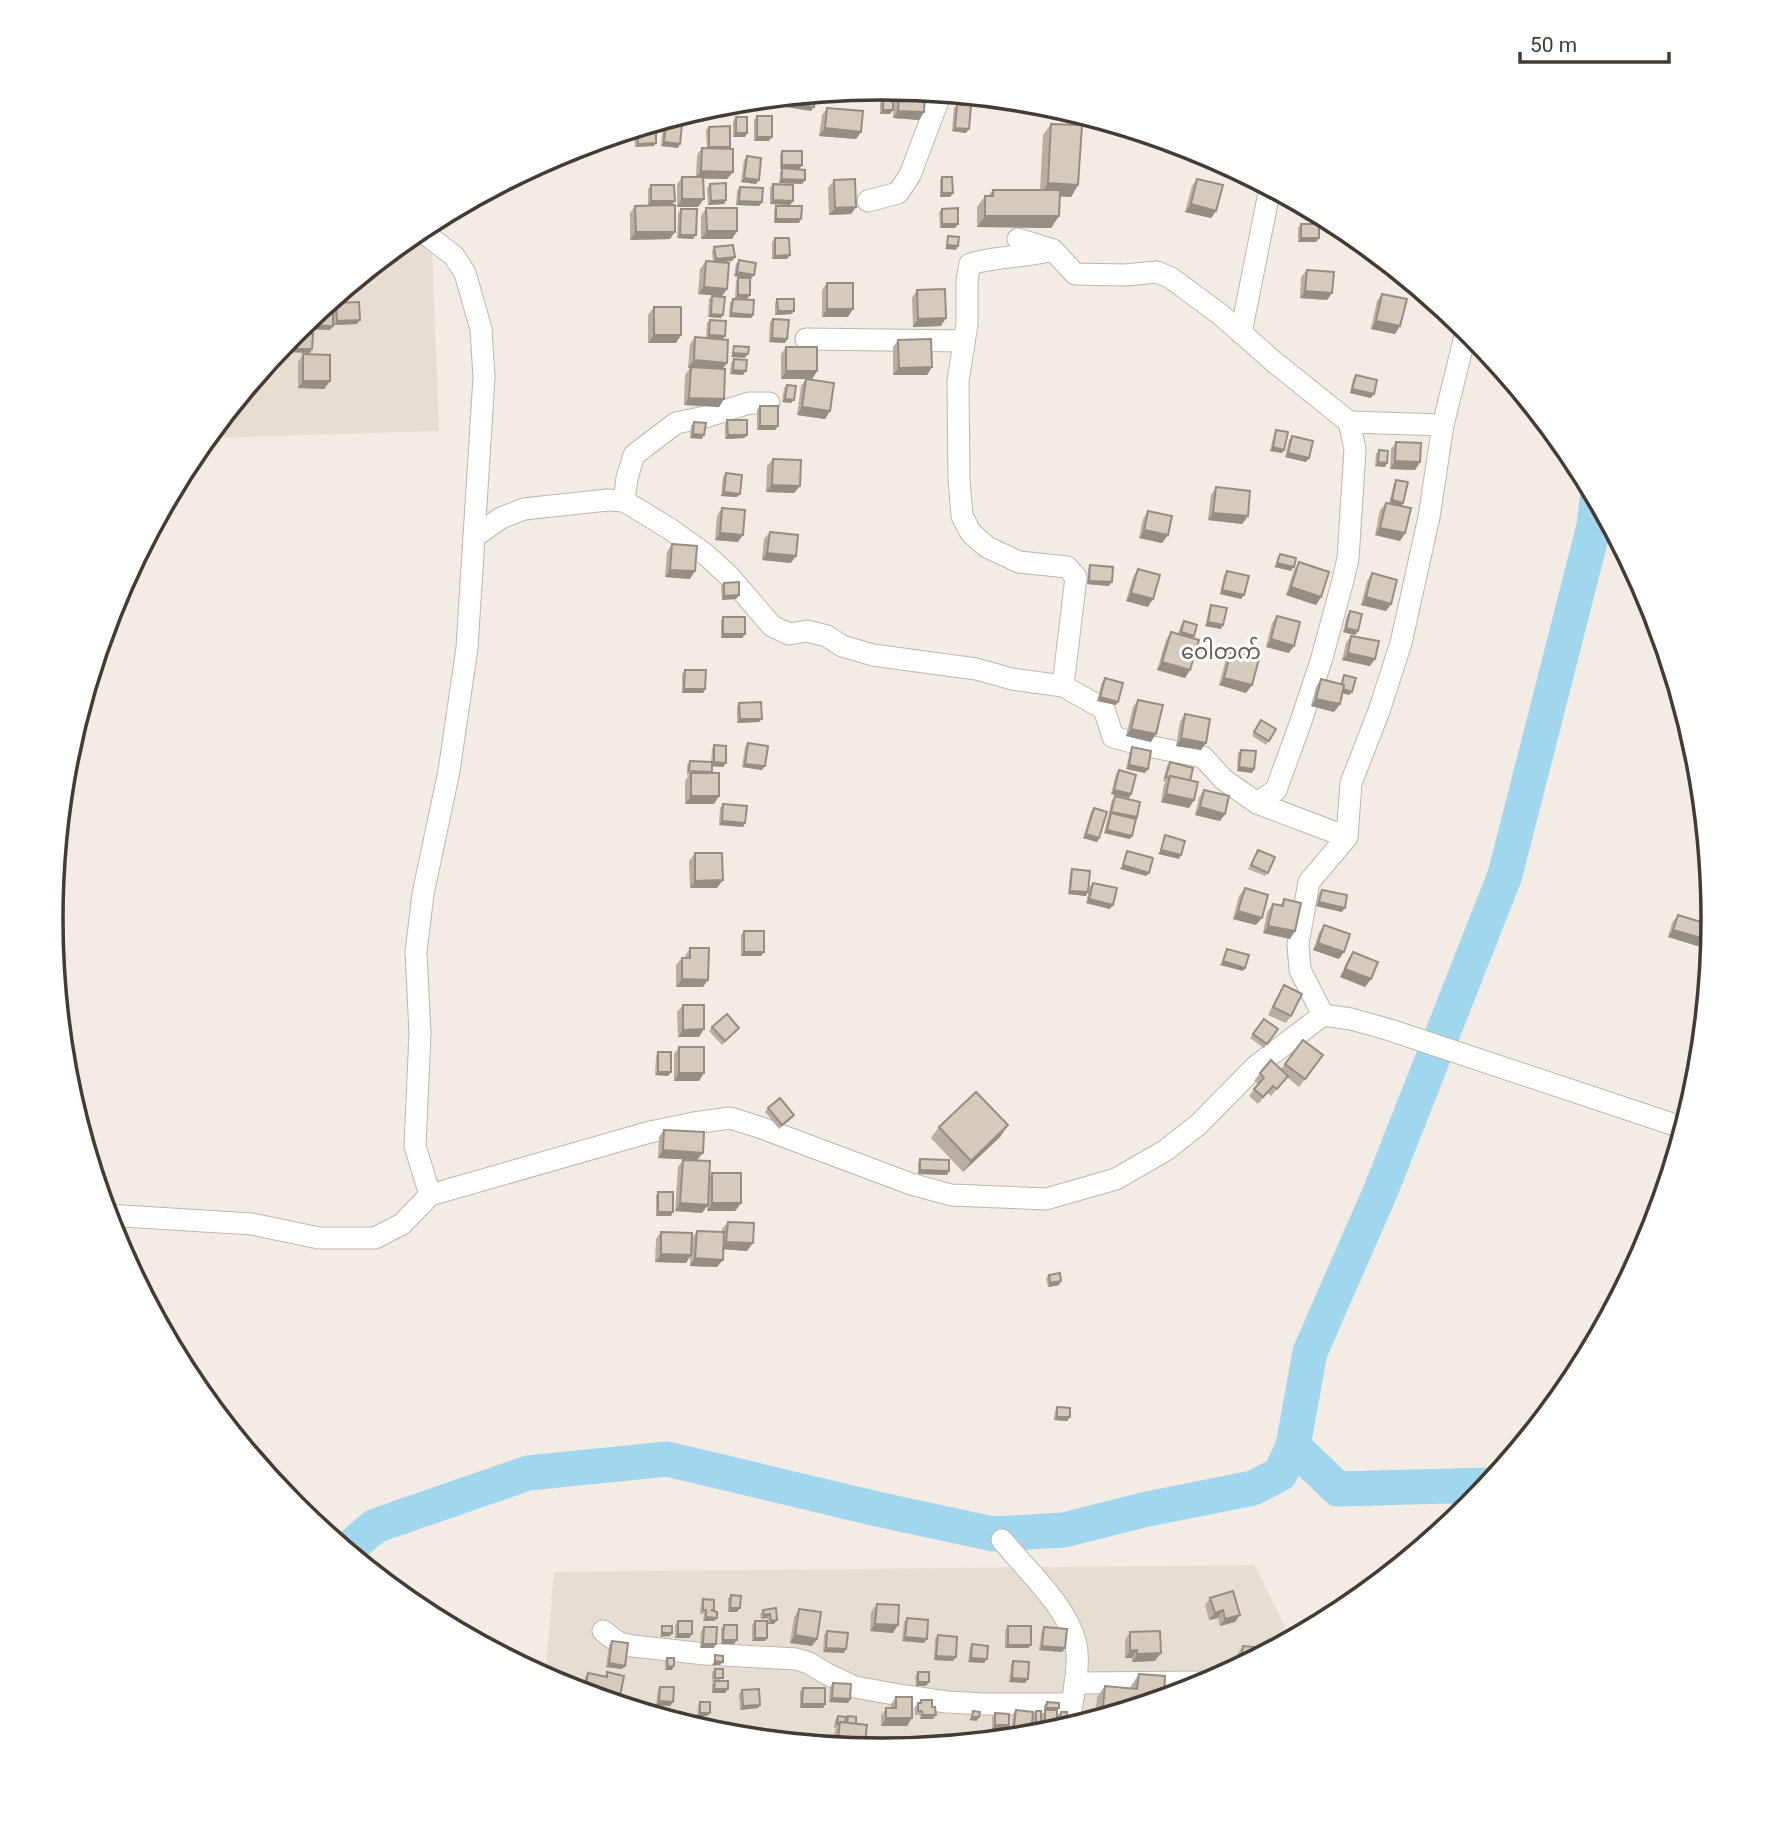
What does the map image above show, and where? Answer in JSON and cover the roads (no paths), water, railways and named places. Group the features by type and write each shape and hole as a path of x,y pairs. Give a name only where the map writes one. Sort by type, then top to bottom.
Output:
{"street":[{"path":"868,201 898,193 911,175 938,102"},
{"path":"1241,333 1267,197"},
{"path":"429,237 454,257 465,273 481,329 484,377 467,648 449,771 423,894 416,952 420,1033 415,1146 430,1195"},
{"path":"1018,239 1053,250 1075,274 1125,275 1157,272 1171,278 1197,296 1349,422 1443,425"},
{"path":"1053,250 990,258 970,264 967,280 967,324 958,381 959,479 962,516 971,533 987,547 1019,562 1068,568 1076,577 1063,686"},
{"path":"806,338 964,341"},
{"path":"1323,1015 1300,970 1298,944 1309,882 1347,837 1351,782 1379,711 1401,643 1429,517 1443,425 1464,342"},
{"path":"624,501 634,455 676,423 749,403 769,403"},
{"path":"1258,803 1276,790 1321,662 1348,559 1355,449 1349,422"},
{"path":"474,537 501,518 524,509 607,500 624,501 705,554 729,576 772,626 789,634 807,631 827,636 842,646 873,655 976,669 1012,679 1063,686 1104,709 1114,737 1203,757 1223,779 1258,803 1347,837"},
{"path":"118,1216 252,1224 319,1238 375,1238 402,1224 430,1195 650,1132 730,1118 881,1174 951,1195 1046,1199 1116,1179 1166,1150 1199,1124 1255,1067 1323,1015 1351,1019 1390,1030 1676,1125"},
{"path":"1002,1540 1042,1584 1072,1632 1077,1655 1070,1717"},
{"path":"603,1631 619,1643 633,1646 705,1654 796,1659 855,1687 905,1696 972,1703 1176,1685"}],"waterway":[{"path":"1475,1485 1338,1489 1293,1446 1310,1352 1381,1190 1505,875 1595,516"},
{"path":"353,1545 375,1526 528,1473 667,1459 993,1534 1064,1530 1143,1510 1253,1488 1280,1474 1293,1446"}],"district":[{"name":"ဝေါတက်","path":"1221,652"}]}
